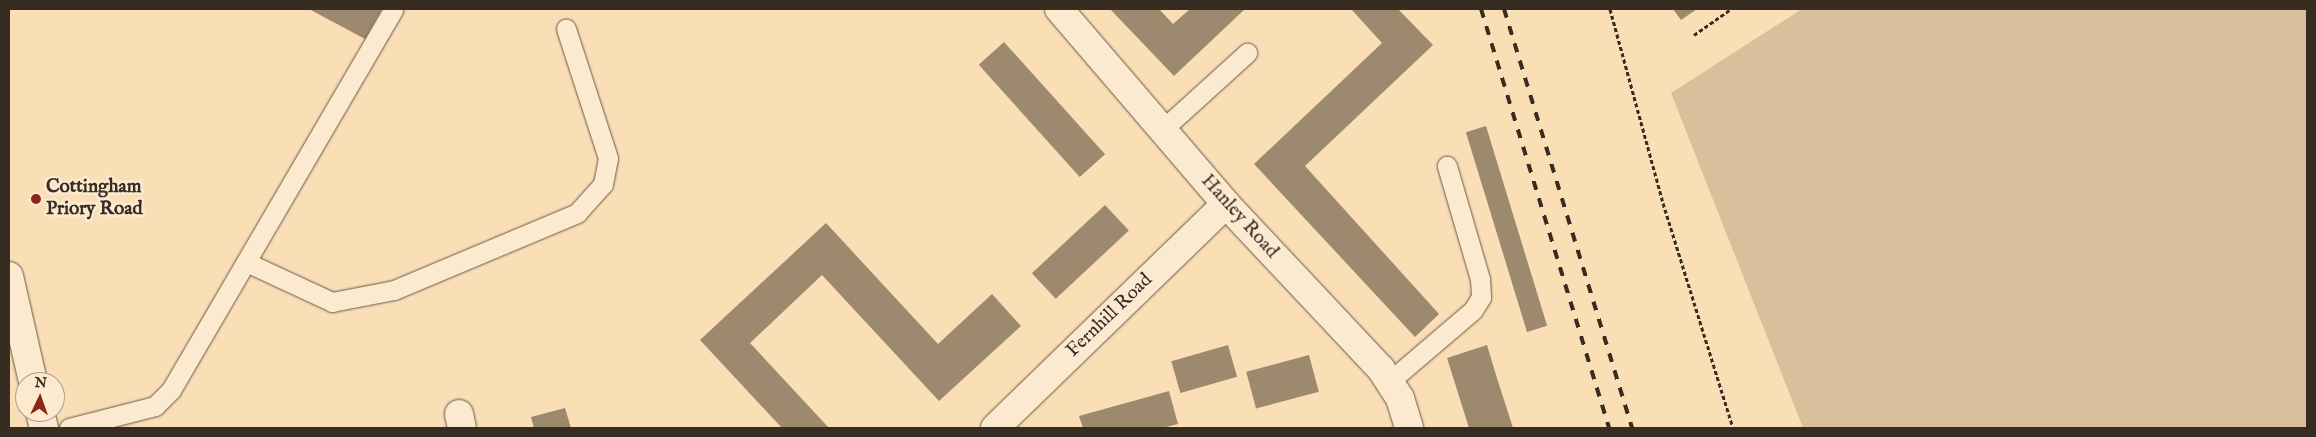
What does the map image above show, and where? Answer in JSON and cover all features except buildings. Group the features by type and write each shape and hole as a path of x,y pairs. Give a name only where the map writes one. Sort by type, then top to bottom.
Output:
{"street":[{"name":"Hanley Road","path":"1059,9 1226,204 1390,380 1409,428"},
{"name":"Fernhill Road","path":"995,428 1226,204"},
{"path":"9,276 31,372"}],"lane":[{"path":"69,428 155,406 171,390 394,9"},
{"path":"246,262 332,302 394,290 577,213 603,184 608,158 566,29"},
{"path":"1162,130 1247,53"},
{"path":"1390,380 1473,310 1481,297 1480,279 1447,166"}],"path":[{"path":"1610,9 1663,203 1733,428"},
{"path":"1694,35 1731,9"}],"shaded area":[{"path":"1802,9 2307,9 2307,428 1803,428 1671,93"}],"railway":[{"path":"1481,9 1609,428"},
{"path":"1504,9 1632,428"}],"place":[{"name":"Cottingham Priory Road","path":"36,199"}]}
